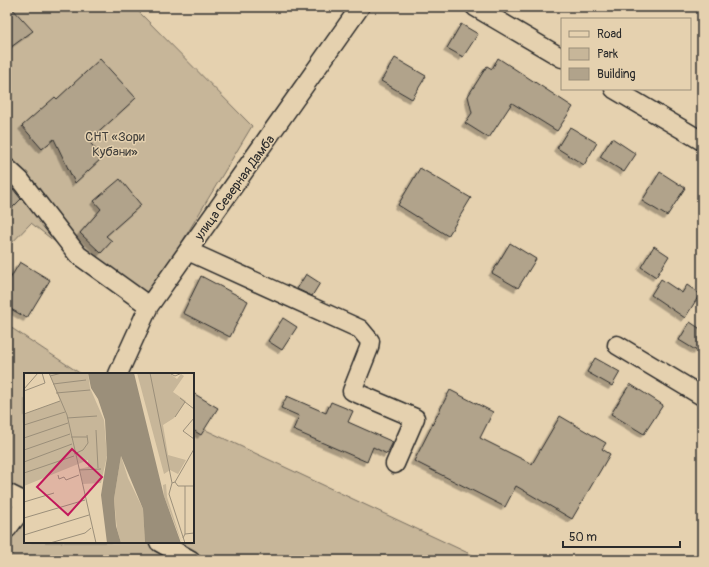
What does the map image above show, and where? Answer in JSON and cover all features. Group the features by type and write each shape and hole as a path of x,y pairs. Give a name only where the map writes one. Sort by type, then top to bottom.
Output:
{"street":[{"name":"улица Северная Дамба","path":"118,373 149,306 360,7"},
{"path":"475,7 561,57"},
{"path":"616,90 702,141"},
{"path":"7,168 20,180 78,254 149,306"},
{"path":"188,250 360,329 365,334 370,341 369,348 352,391 415,418 395,464"},
{"path":"617,345 702,396"},
{"path":"7,494 24,502"},
{"path":"7,529 24,506"},
{"path":"161,543 191,560"}],"green space":[{"name":"СНТ «Зори Кубани»","path":"7,7 134,7 252,126 179,247 146,293 135,304 31,223 7,248"},
{"path":"7,325 79,373 24,373 24,543 194,543 194,424 483,560 7,560"}],"building":[{"path":"7,7 11,7 33,31 7,50"},
{"path":"461,24 478,34 463,57 447,48"},
{"path":"395,58 426,76 412,99 381,81"},
{"path":"498,58 573,107 557,131 512,103 489,138 465,123 472,113 468,96 487,66 492,69"},
{"path":"100,59 136,98 89,141 102,158 75,183 54,139 42,149 22,126 55,97 57,99"},
{"path":"570,127 597,143 584,165 557,148"},
{"path":"612,138 636,154 624,172 600,157"},
{"path":"420,168 471,198 448,236 398,205"},
{"path":"660,172 685,188 667,216 642,201"},
{"path":"120,179 141,205 106,236 112,241 101,253 80,233 101,209 94,201"},
{"path":"13,189 21,199 7,213 7,195"},
{"path":"510,243 536,259 518,288 492,273"},
{"path":"654,246 669,256 656,277 641,267"},
{"path":"20,262 50,280 27,318 7,307 7,284"},
{"path":"306,274 320,283 312,296 297,289"},
{"path":"201,276 248,301 230,337 183,313"},
{"path":"661,279 682,293 687,285 700,294 685,318 651,295"},
{"path":"283,318 297,327 282,350 268,341"},
{"path":"690,322 702,330 702,343 697,351 679,340"},
{"path":"595,358 620,372 612,386 587,372"},
{"path":"630,384 663,405 644,434 611,414"},
{"path":"450,390 493,412 480,438 532,464 560,416 606,443 602,449 610,454 572,519 516,486 505,507 414,461"},
{"path":"194,394 218,408 201,435 194,431"},
{"path":"287,396 326,413 331,402 353,411 348,422 393,442 387,454 373,447 367,462 293,430 299,416 281,408"}]}
